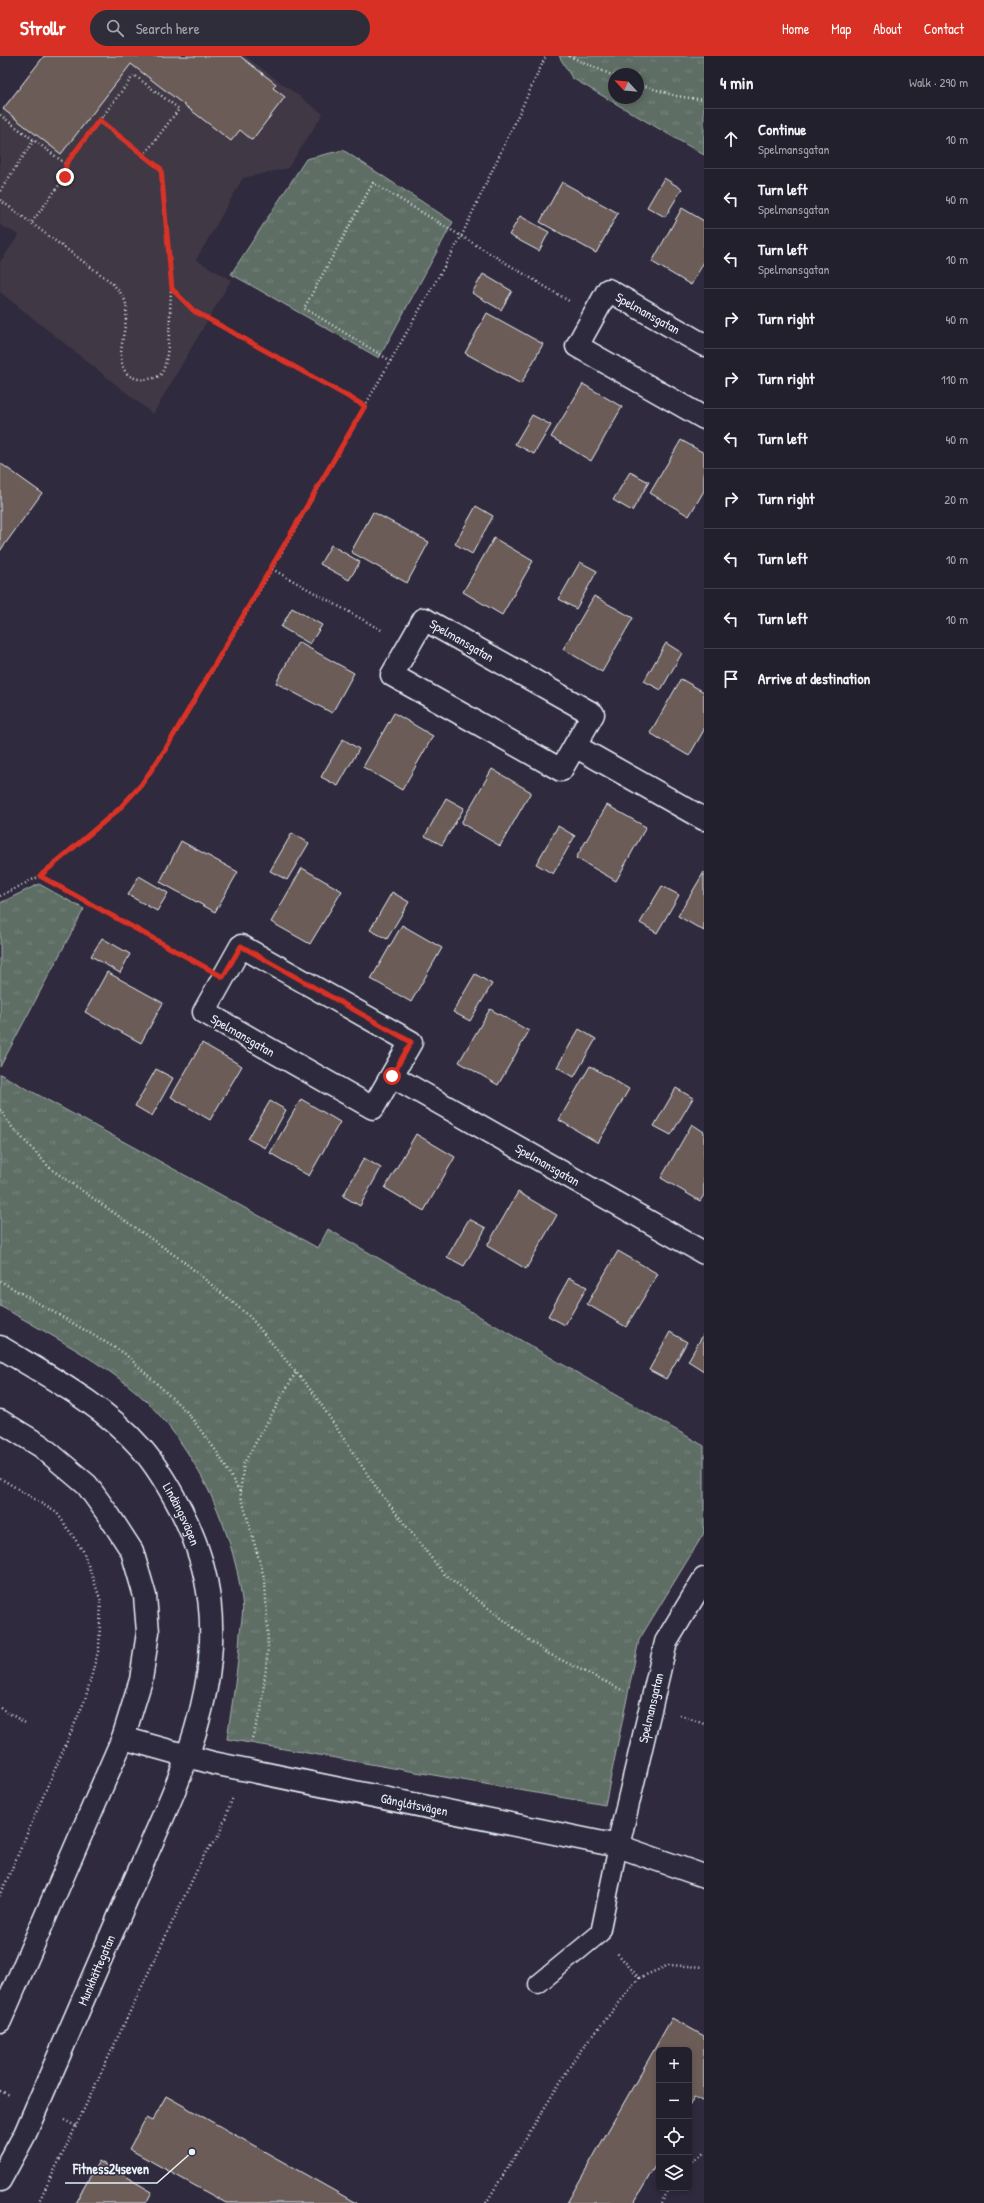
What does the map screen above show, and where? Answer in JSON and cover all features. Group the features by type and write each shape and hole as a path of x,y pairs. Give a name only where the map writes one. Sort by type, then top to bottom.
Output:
{"street":[{"name":"Spelmansgatan","path":"704,345 608,290 577,346 704,418"},
{"name":"Spelmansgatan","path":"424,619 593,714 575,746 561,770 392,675 424,619"},
{"path":"575,746 704,819"},
{"name":"Spelmansgatan","path":"241,946 411,1042 392,1076 373,1108 204,1012 241,946"},
{"name":"Spelmansgatan","path":"392,1076 704,1253"},
{"name":"Lindängsvägen","path":"0,1347 69,1389 107,1415 142,1449 169,1488 193,1534 207,1583 213,1633 208,1682 188,1757"},
{"path":"0,1421 40,1446 87,1485 132,1551 145,1596 148,1632 141,1680 123,1738 0,2021"},
{"name":"Spelmansgatan","path":"618,1846 666,1642 704,1579"},
{"name":"Gånglåtsvägen","path":"123,1738 188,1757 618,1846 704,1876"},
{"name":"Munkhättegatan","path":"0,2180 25,2134 188,1757"}],"lane":[{"path":"538,1984 600,1932 618,1846"}],"path":[{"path":"0,896 40,876 119,809 141,785 165,750 272,569 461,237 546,56"},
{"path":"569,56 608,73"},
{"path":"32,222 65,177 66,164 134,75 179,109 144,155"},
{"path":"644,86 676,96 704,100"},
{"path":"0,115 66,164"},
{"path":"0,200 32,222 111,282 122,294 126,304 128,318 121,350 122,365 128,374 137,379 156,378 161,374 167,360 172,289 161,169 99,120"},
{"path":"0,191 34,140"},
{"path":"391,361 304,308 374,183 593,316"},
{"path":"172,289 194,311 365,406"},
{"path":"272,569 409,645"},
{"path":"40,876 223,977"},
{"path":"0,1110 12,1127 51,1169 183,1261 250,1318 314,1394 378,1490 443,1573 544,1652 652,1704 704,1724"},
{"path":"240,1492 244,1463 296,1372"},
{"path":"0,1478 57,1512 82,1551 102,1601 99,1648 85,1700 0,1896"},
{"path":"0,1708 27,1724"},
{"path":"600,1932 639,1978"},
{"path":"486,2203 577,2055 639,1978 669,1965 704,1967"},
{"path":"692,2161 704,2153"},
{"path":"661,2203 668,2191"}],"shaded area":[{"path":"44,56 245,56 323,114 288,168 243,178 196,260 231,280 153,414 0,292 0,262 19,235 0,225 0,113"}],"green space":[{"path":"559,56 704,56 704,155 617,104 644,104 644,68 608,68 608,99 572,78"},
{"path":"343,150 453,222 379,358 231,274 306,159"},
{"path":"39,884 84,909 0,1067 0,903"},
{"path":"0,1074 318,1248 328,1229 704,1446 704,1533 639,1640 605,1805 227,1739 243,1604 237,1570 229,1540 203,1480 187,1451 168,1425 147,1402 124,1382 79,1352 0,1306"}],"building":[{"path":"44,56 240,56 276,84 273,88 285,97 252,140 240,130 231,141 131,64 61,154 3,109"},
{"path":"664,178 682,189 665,217 647,207"},
{"path":"562,182 618,213 596,253 540,222"},
{"path":"682,208 704,221 704,262 691,285 652,262"},
{"path":"520,216 549,232 539,251 509,235"},
{"path":"483,274 512,291 501,310 472,293"},
{"path":"487,313 543,344 521,384 465,353"},
{"path":"583,384 622,407 591,461 551,437"},
{"path":"532,415 551,425 534,454 515,444"},
{"path":"681,440 704,453 704,491 689,516 650,493"},
{"path":"0,463 42,493 0,551"},
{"path":"630,472 649,482 632,511 613,500"},
{"path":"476,506 493,516 472,554 455,544"},
{"path":"373,512 429,542 407,583 351,552"},
{"path":"494,538 533,561 502,615 463,592"},
{"path":"331,545 360,562 349,580 320,564"},
{"path":"580,562 597,571 576,609 559,599"},
{"path":"594,596 633,618 602,672 563,649"},
{"path":"292,608 322,625 310,644 281,627"},
{"path":"298,642 354,673 332,713 276,683"},
{"path":"666,643 682,653 661,690 644,681"},
{"path":"681,679 704,692 704,730 689,756 650,733"},
{"path":"394,713 433,736 402,790 363,767"},
{"path":"343,739 359,749 338,786 321,777"},
{"path":"492,769 531,792 500,846 461,823"},
{"path":"446,798 464,808 442,845 425,836"},
{"path":"607,805 646,827 616,881 576,858"},
{"path":"558,826 575,836 553,874 536,864"},
{"path":"292,833 309,843 287,880 270,871"},
{"path":"181,841 238,872 215,912 160,882"},
{"path":"302,868 342,891 310,944 271,922"},
{"path":"704,872 704,931 678,916"},
{"path":"139,876 168,893 157,911 128,895"},
{"path":"662,886 679,895 657,933 640,923"},
{"path":"392,892 409,902 387,939 370,930"},
{"path":"402,925 442,948 411,1002 371,979"},
{"path":"102,938 130,954 120,973 91,956"},
{"path":"107,972 163,1003 141,1043 85,1012"},
{"path":"475,974 492,984 470,1021 453,1012"},
{"path":"490,1009 529,1031 498,1085 459,1062"},
{"path":"579,1029 596,1039 574,1077 557,1067"},
{"path":"202,1043 242,1066 210,1120 171,1097"},
{"path":"590,1066 629,1089 598,1143 559,1120"},
{"path":"156,1069 173,1078 152,1116 135,1106"},
{"path":"676,1088 693,1098 671,1135 654,1126"},
{"path":"301,1099 340,1122 309,1176 270,1153"},
{"path":"270,1101 286,1110 265,1148 248,1139"},
{"path":"692,1124 704,1132 704,1195 700,1201 661,1178"},
{"path":"416,1134 455,1157 424,1211 385,1188"},
{"path":"364,1158 381,1168 360,1206 343,1196"},
{"path":"518,1192 557,1215 526,1269 487,1246"},
{"path":"469,1219 486,1228 464,1266 447,1257"},
{"path":"618,1251 658,1274 626,1327 587,1304"},
{"path":"569,1278 587,1287 565,1325 548,1316"},
{"path":"670,1332 687,1342 666,1379 649,1370"},
{"path":"704,1333 704,1371 688,1361"},
{"path":"672,2018 704,2036 704,2102 694,2097 692,2101 692,2047 656,2047 656,2164 634,2203 567,2203"},
{"path":"166,2096 356,2203 226,2203 129,2149 146,2118 152,2121"},
{"path":"99,2161 152,2192 146,2203 75,2203"}],"place":[{"name":"Fitness24seven","path":"192,2152"}],"route":[{"path":"65,177 66,164 99,120 161,169 172,289 194,311 365,406 272,569 165,750 141,785 119,809 40,876 223,977 241,946 411,1042 392,1076"}]}
